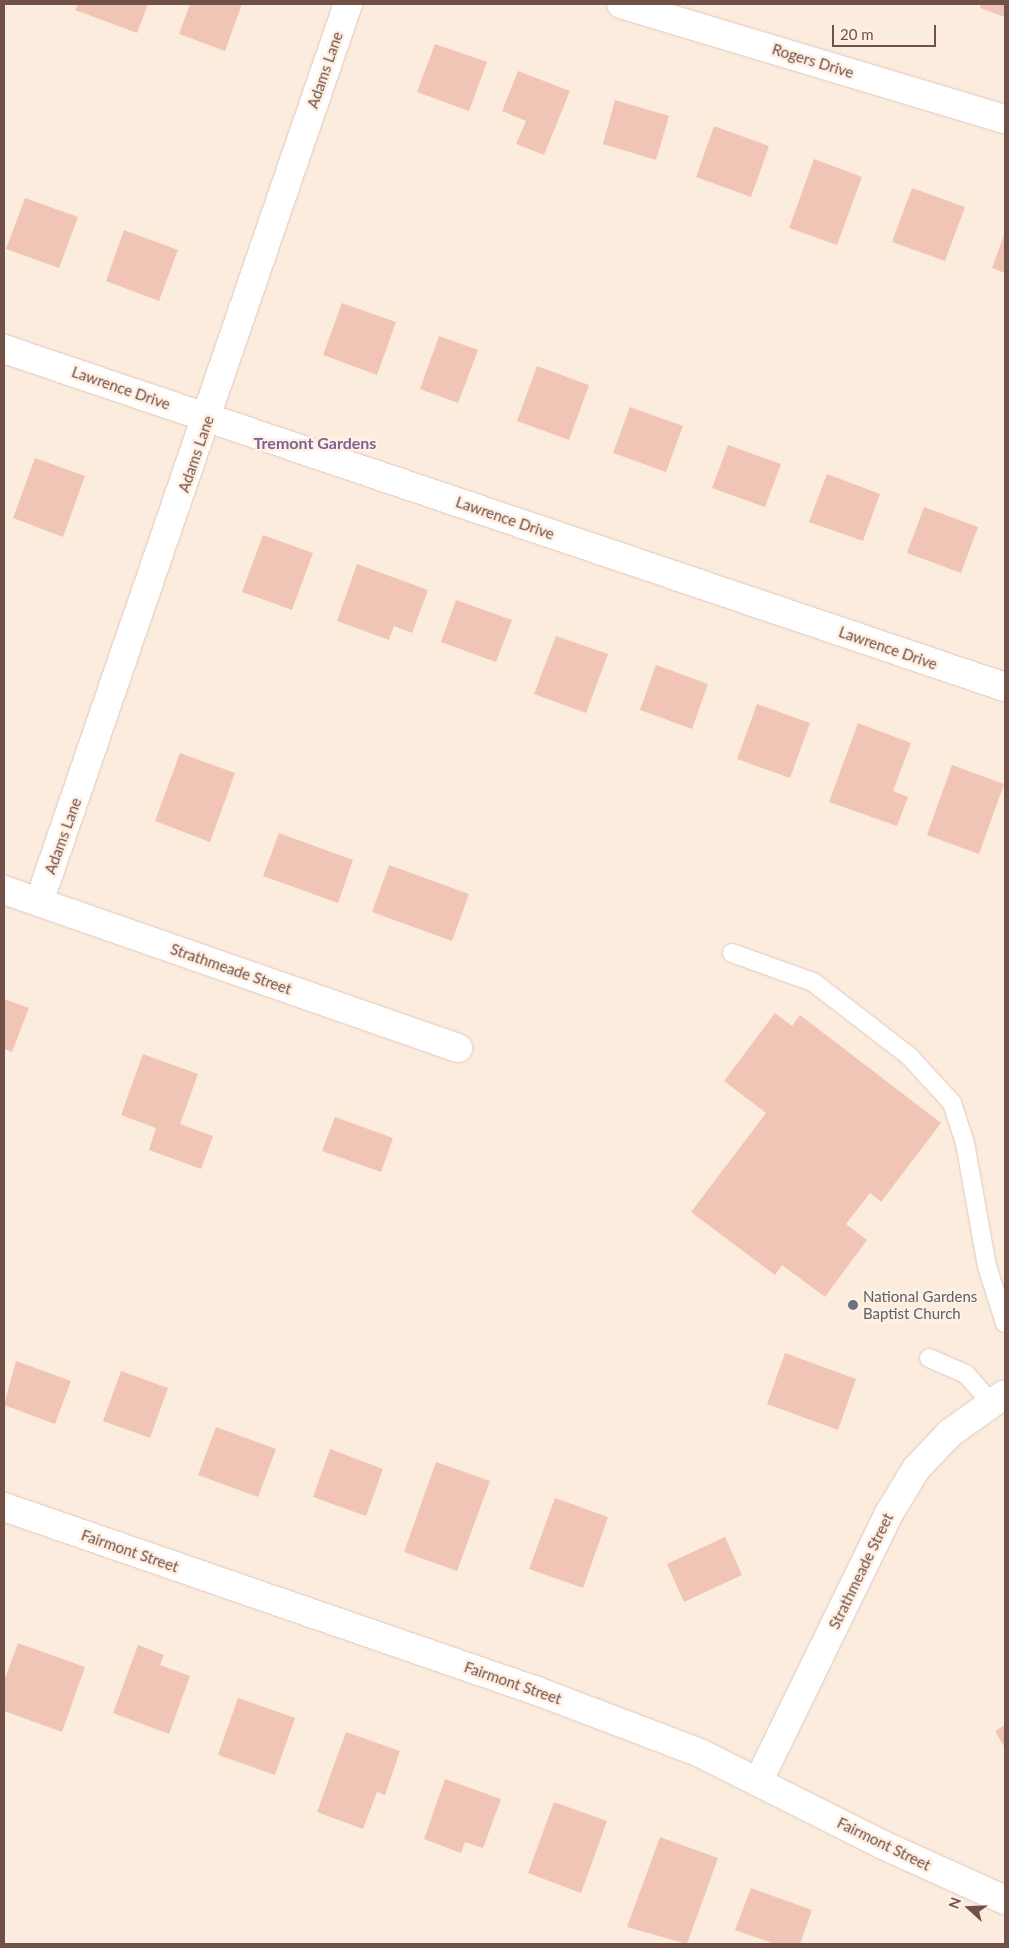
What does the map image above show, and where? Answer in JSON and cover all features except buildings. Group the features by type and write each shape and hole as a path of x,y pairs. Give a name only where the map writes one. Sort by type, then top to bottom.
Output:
{"street":[{"name":"Adams Lane","path":"39,902 209,418 348,4"},
{"name":"Rogers Drive","path":"621,4 1005,119"},
{"name":"Lawrence Drive","path":"4,349 1005,688"},
{"name":"Strathmeade Street","path":"4,890 458,1048"},
{"name":"Strathmeade Street","path":"759,1780 888,1515 916,1470 950,1433 998,1398"},
{"name":"Fairmont Street","path":"4,1507 537,1691 759,1780 882,1845 1005,1900"}],"lane":[{"path":"732,953 812,982 909,1056 952,1103 965,1143 987,1266 1005,1323"},
{"path":"929,1358 966,1374 998,1398"}],"place":[{"name":"National Gardens Baptist Church","path":"853,1305"}],"district":[{"name":"Tremont Gardens","path":"315,443"}]}
